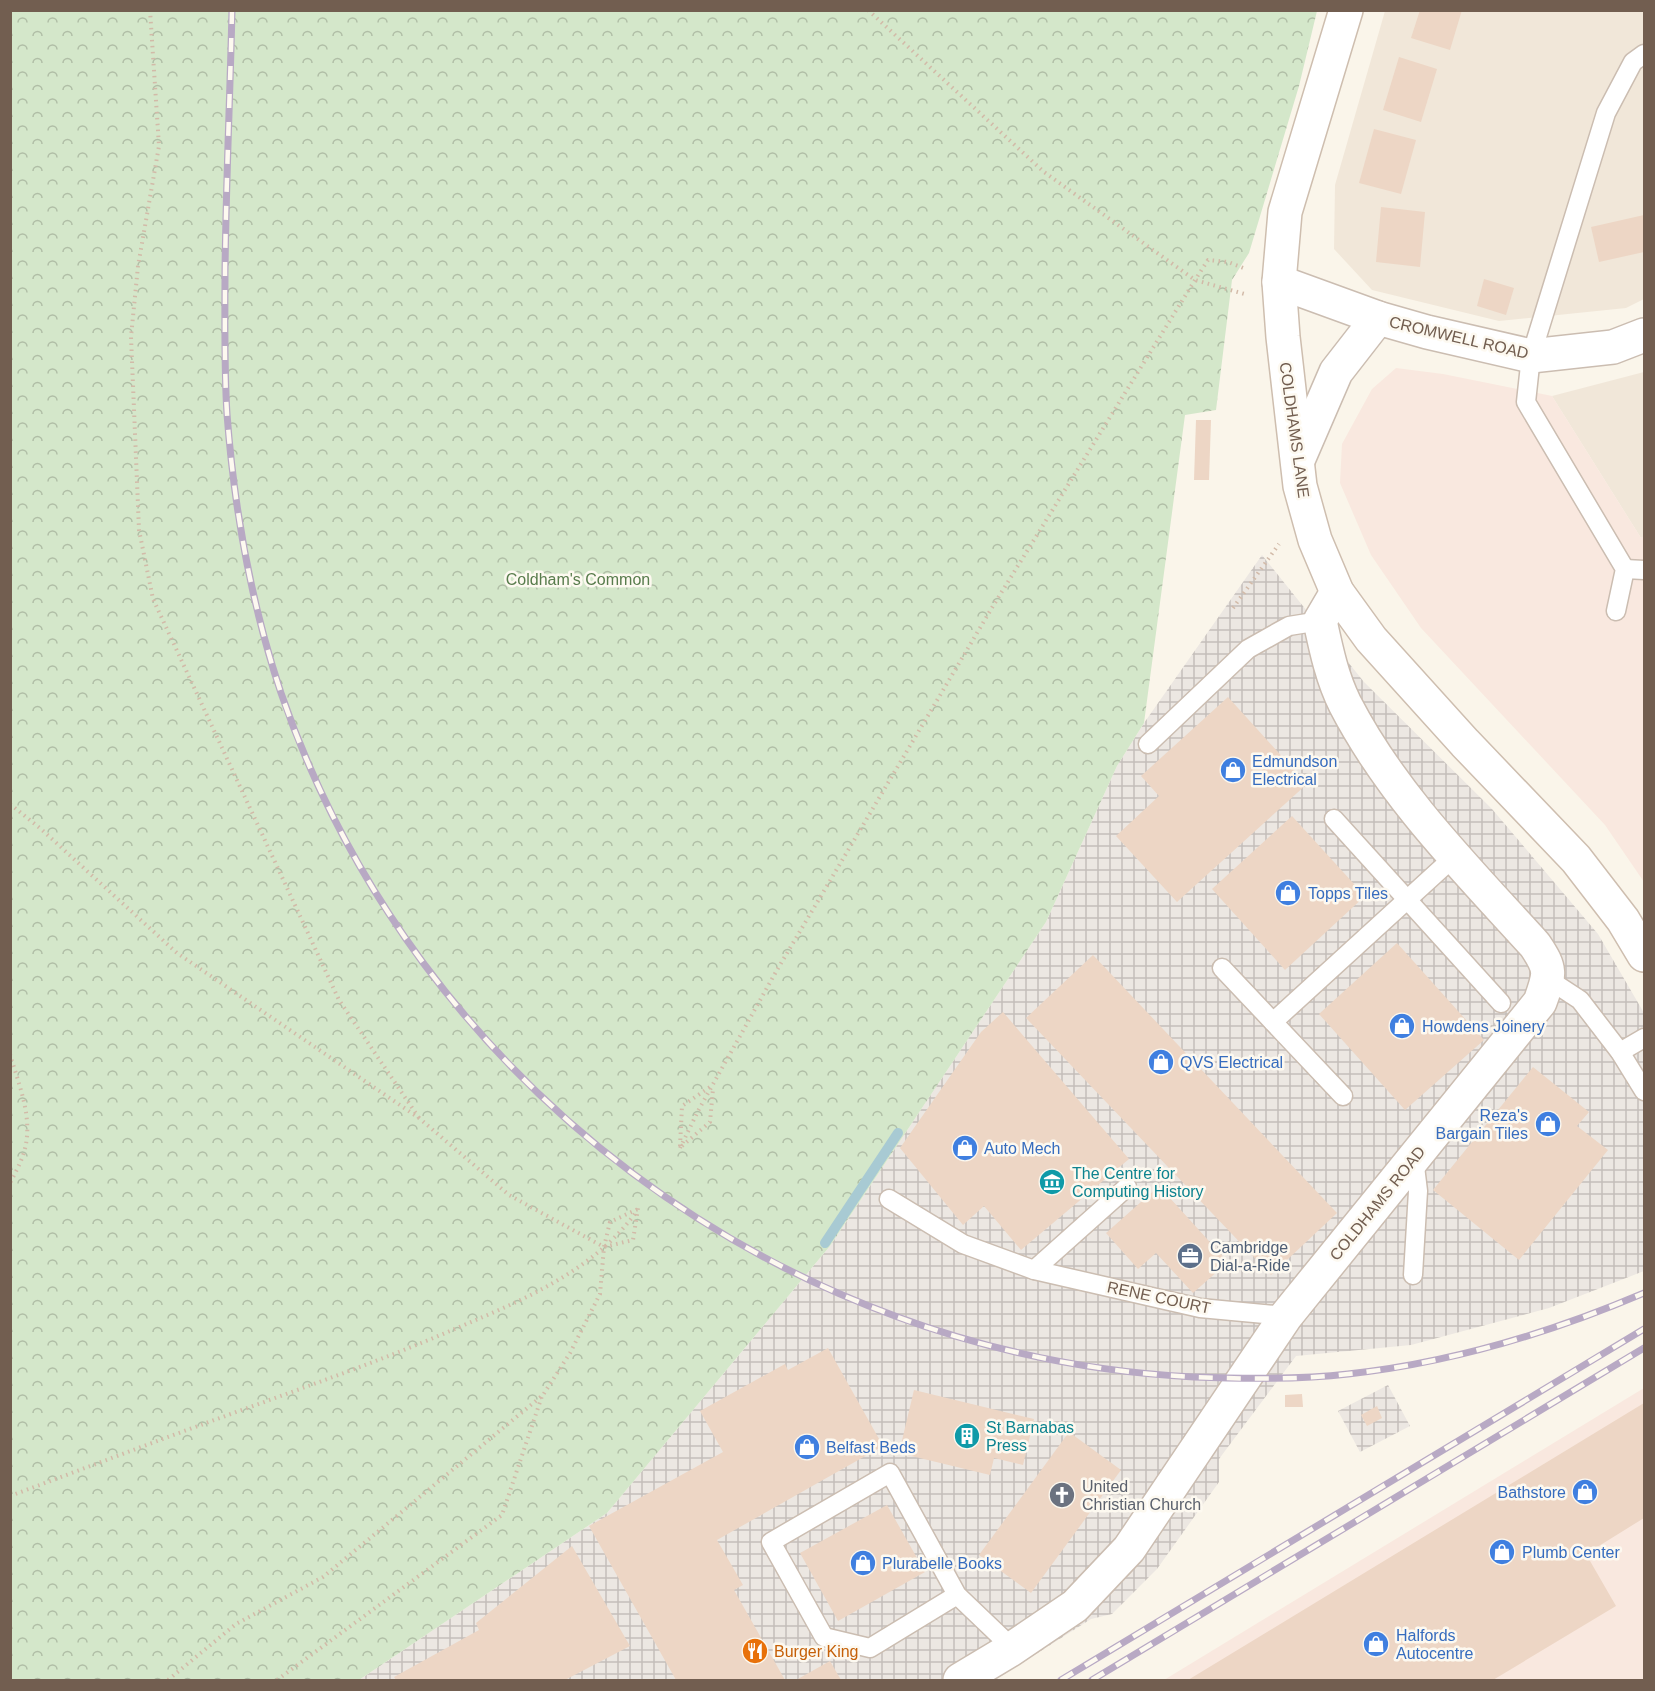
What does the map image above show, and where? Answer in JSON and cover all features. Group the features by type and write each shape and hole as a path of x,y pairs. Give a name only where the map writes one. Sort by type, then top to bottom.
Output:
{"street":[{"name":"COLDHAMS LANE","path":"1346,10 1285,212 1259,280 1282,338 1300,486 1315,540 1337,592 1371,639 1465,743 1576,859 1623,920 1644,955"},
{"name":"CROMWELL ROAD","path":"1259,280 1427,332 1531,356 1613,347 1644,335"},
{"path":"1298,460 1336,372 1378,318"},
{"path":"1337,592 1320,621 1328,661 1344,703 1394,784 1535,945 1547,963 1548,979"},
{"name":"COLDHAMS ROAD","path":"960,1680 1010,1650 1075,1606 1129,1549 1286,1316 1540,1002 1548,979"}],"lane":[{"path":"1616,611 1625,569 1526,402 1531,356 1606,113 1634,62 1644,54"},
{"path":"1625,569 1644,570"},
{"path":"1148,744 1248,649 1289,626 1320,621"},
{"path":"1334,819 1501,1003"},
{"path":"1273,1022 1455,856"},
{"path":"1222,968 1343,1096"},
{"path":"1548,979 1580,1000 1620,1052 1644,1090"},
{"path":"1620,1052 1644,1038"},
{"path":"1413,1275 1418,1191 1414,1158"},
{"path":"1034,1270 1127,1187"},
{"name":"RENE COURT","path":"889,1199 963,1244 1034,1270 1200,1308 1286,1316"},
{"path":"957,1595 870,1648 824,1637 771,1542 890,1473 957,1595 1001,1637 1010,1650"}],"path":[{"path":"150,10 159,146 138,266 131,337 139,530 153,599 339,1000 419,1118"},
{"path":"868,10 1044,172 1195,280 1248,295"},
{"path":"680,1148 698,1111 777,970 993,606 1208,260 1228,262 1259,280 1248,295 1248,304"},
{"path":"1233,608 1279,544"},
{"path":"10,804 41,829 177,953 419,1118 509,1195 604,1247 633,1240 638,1208"},
{"path":"10,1054 27,1111 24,1152 10,1183"},
{"path":"680,1148 710,1122 713,1085"},
{"path":"680,1148 682,1106 713,1085"},
{"path":"10,1173 16,1171"},
{"path":"10,1496 401,1352 528,1297 570,1274 604,1247 622,1231 638,1208"},
{"path":"277,1680 502,1515 543,1395 570,1353 600,1294 604,1247 610,1222 638,1208"},
{"path":"168,1680 236,1624 323,1577 543,1395"}],"shaded area":[{"path":"1385,11 1644,11 1644,299 1626,308 1499,321 1372,290 1334,249 1335,185"},
{"path":"1396,368 1443,374 1552,396 1641,538 1644,536 1644,882 1605,825 1421,628 1371,555 1340,483 1342,444 1372,389"},
{"path":"1644,372 1644,536 1641,538 1552,396"},
{"path":"1262,555 1364,682 1492,809 1598,934 1644,1013 1644,1271 1549,1308 1411,1345 1296,1356 1219,1459 1219,1482 1157,1569 1112,1614 1091,1619 995,1680 359,1680 607,1513 830,1246 1046,922 1117,766 1144,723"},
{"path":"1388,1385 1410,1426 1360,1452 1338,1411"},
{"path":"1644,1388 1644,1680 1164,1680"}],"green space":[{"name":"Coldham's Common","path":"11,11 1317,11 1299,86 1249,253 1232,280 1216,410 1185,415 1144,723 1117,766 1046,922 830,1246 607,1513 359,1680 11,1680"}],"building":[{"path":"1420,10 1462,10 1450,50 1411,38"},
{"path":"1399,57 1437,69 1421,122 1383,110"},
{"path":"1374,129 1416,140 1401,194 1359,183"},
{"path":"1381,207 1425,212 1420,267 1376,262"},
{"path":"1644,215 1644,252 1599,262 1591,227"},
{"path":"1484,279 1514,288 1506,315 1477,306"},
{"path":"1196,420 1211,420 1209,480 1194,480"},
{"path":"1228,697 1307,784 1177,902 1116,836 1159,796 1141,776"},
{"path":"1292,816 1365,896 1285,970 1212,889"},
{"path":"1397,943 1484,1040 1405,1110 1319,1014"},
{"path":"1093,955 1337,1213 1271,1275 1026,1018"},
{"path":"1003,1012 1129,1159 1021,1250 984,1206 963,1225 900,1148 981,1032"},
{"path":"1533,1067 1589,1112 1577,1126 1608,1150 1519,1260 1433,1190"},
{"path":"1159,1186 1228,1262 1193,1293 1156,1253 1138,1269 1106,1233"},
{"path":"828,1348 883,1446 717,1540 743,1585 734,1590 785,1680 676,1680 589,1526 723,1452 700,1411 785,1364 788,1370"},
{"name":"St Barnabas Press","path":"914,1390 1034,1419 1023,1465 994,1458 990,1475 899,1453"},
{"path":"1302,1394 1303,1407 1285,1407 1285,1395"},
{"path":"1644,1403 1644,1518 1586,1554 1616,1606 1493,1680 1188,1680"},
{"path":"1377,1406 1382,1418 1367,1426 1361,1415"},
{"path":"1069,1432 1121,1470 1031,1593 979,1555"},
{"path":"887,1505 925,1572 838,1621 800,1553"},
{"path":"572,1546 630,1646 565,1680 396,1680 394,1677 479,1630 476,1623"},
{"path":"830,1661 841,1680 796,1680"}],"waterway":[{"path":"825,1243 898,1133"}],"railway":[{"path":"232,10 226,206 226,396 239,520 270,659 281,693 342,834 422,962 520,1076 633,1174 759,1255 896,1317 1042,1358 1194,1377 1271,1378 1348,1374 1424,1362 1499,1344 1572,1321 1644,1293"},
{"path":"1061,1680 1644,1329"},
{"path":"1092,1680 1644,1348"}],"place":[{"name":"Edmundson Electrical","path":"1233,770"},
{"name":"Topps Tiles","path":"1288,893"},
{"name":"Howdens Joinery","path":"1402,1026"},
{"name":"QVS Electrical","path":"1161,1062"},
{"name":"Reza's Bargain Tiles","path":"1548,1124"},
{"name":"Auto Mech","path":"965,1148"},
{"name":"The Centre for Computing History","path":"1052,1182"},
{"name":"Cambridge Dial-a-Ride","path":"1190,1256"},
{"name":"St Barnabas Press","path":"967,1436"},
{"name":"Belfast Beds","path":"807,1447"},
{"name":"Bathstore","path":"1585,1492"},
{"name":"United Christian Church","path":"1062,1495"},
{"name":"Plumb Center","path":"1502,1552"},
{"name":"Plurabelle Books","path":"863,1563"},
{"name":"Halfords Autocentre","path":"1376,1644"},
{"name":"Burger King","path":"755,1651"}]}
